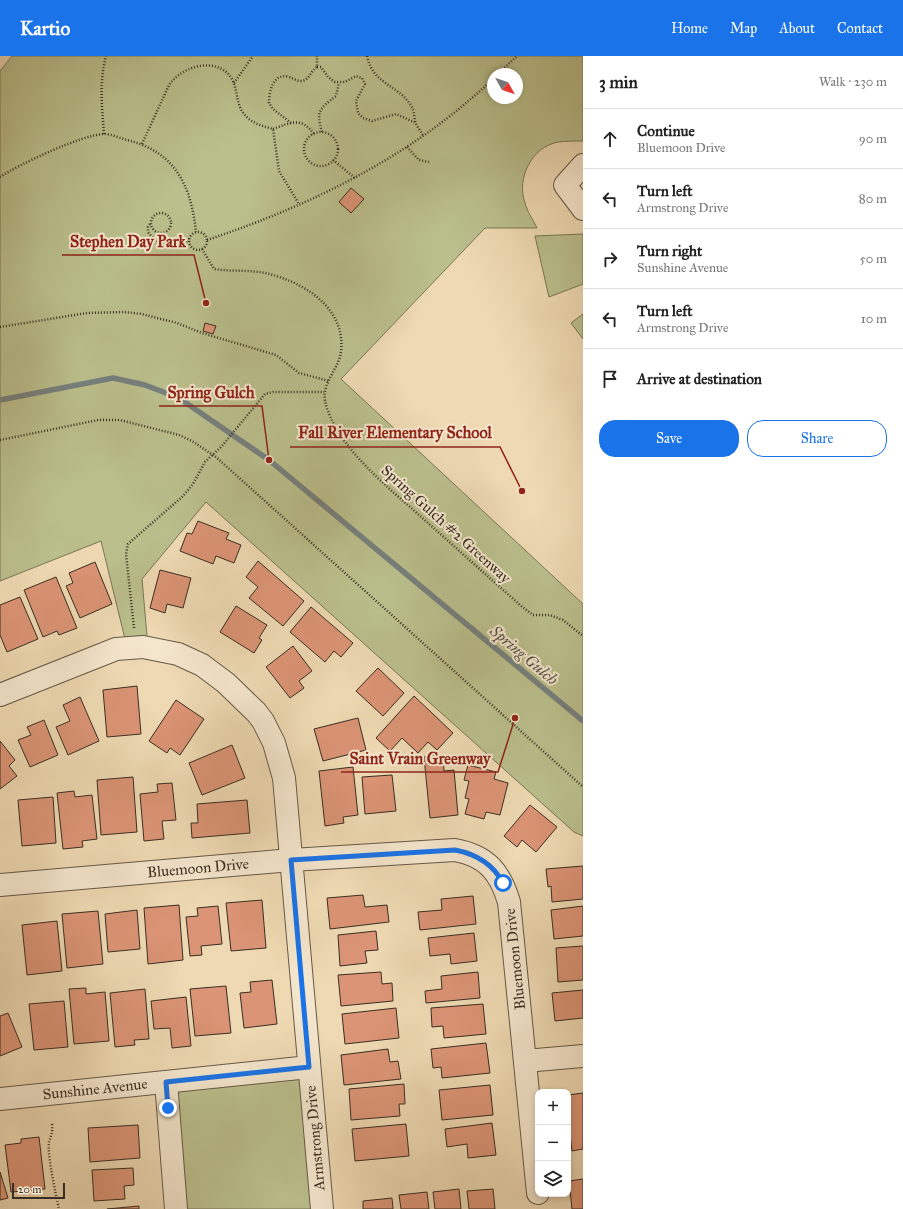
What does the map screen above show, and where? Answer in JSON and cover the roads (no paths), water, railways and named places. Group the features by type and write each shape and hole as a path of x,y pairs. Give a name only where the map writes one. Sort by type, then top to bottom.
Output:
{"street":[{"path":"583,165 565,185 583,209"},
{"name":"Armstrong Drive","path":"0,695 116,649 136,646 178,654 202,665 226,683 263,721 274,743 284,778 322,1209"},
{"name":"Bluemoon Drive","path":"0,885 291,860 455,850 475,855 486,863 500,878 509,902 535,1163"},
{"path":"525,1061 583,1056"},
{"name":"Sunshine Avenue","path":"0,1099 309,1067"},
{"path":"166,1082 176,1209"},
{"name":"Bluemoon Drive","path":"538,1197 539,1209"}],"waterway":[{"name":"Spring Gulch","path":"0,400 113,378 145,385 179,398 269,460 583,721"}],"place":[{"name":"Stephen Day Park","path":"206,303"},
{"name":"Spring Gulch","path":"269,460"},
{"name":"Fall River Elementary School","path":"522,491"},
{"name":"Saint Vrain Greenway","path":"515,718"}]}
